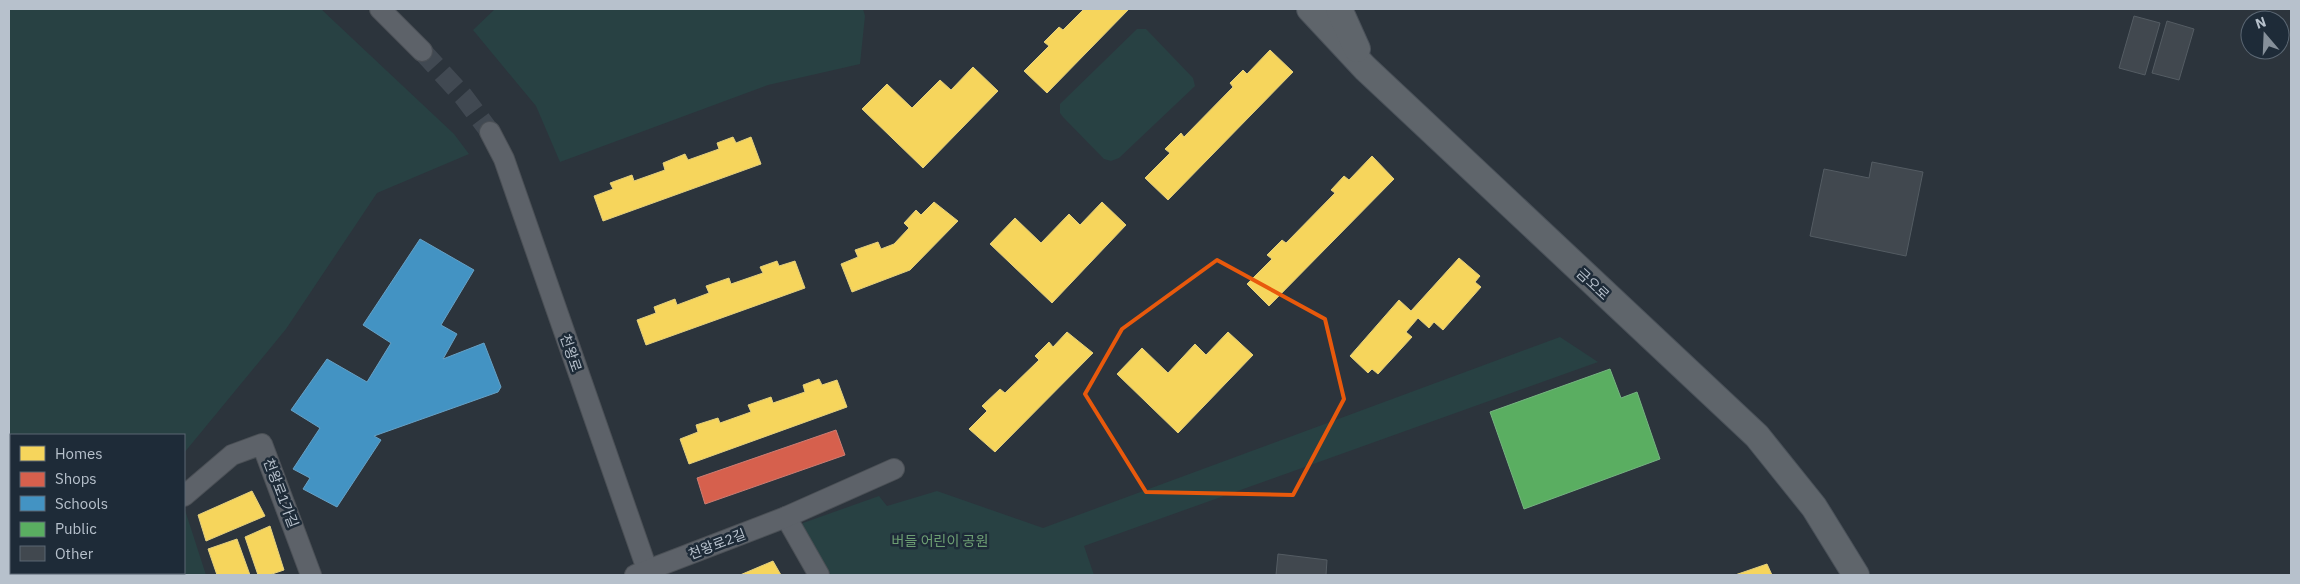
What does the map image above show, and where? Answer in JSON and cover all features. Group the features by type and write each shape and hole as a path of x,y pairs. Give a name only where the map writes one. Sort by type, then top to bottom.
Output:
{"main road":[{"name":"금오로","path":"1310,9 1365,68 1756,436 1814,508 1856,575"},
{"path":"1338,9 1365,68"}],"street":[{"path":"380,9 422,51"},
{"name":"천왕로","path":"490,132 504,159 644,574"},
{"name":"천왕로1가길","path":"185,495 232,455 262,444 311,575"},
{"name":"천왕로2길","path":"644,574 786,517 894,469"},
{"path":"786,517 819,575"}],"highlighted area":[{"path":"1217,260 1325,319 1344,399 1293,495 1146,492 1085,394 1122,329"}],"green space":[{"path":"9,9 321,9 454,134 469,154 377,193 286,329 185,452 185,434 10,434 9,526"},
{"path":"495,9 863,9 865,16 860,64 768,85 560,162 536,106 473,30"},
{"path":"1137,29 1146,29 1193,78 1195,86 1119,158 1111,161 1104,159 1063,117 1060,113 1060,104"},
{"name":"버들 어린이 공원","path":"1560,337 1598,362 1084,546 1094,575 831,575 801,528 803,523 879,496 887,506 937,491 1043,528"},
{"path":"185,510 206,575 103,575 185,574"}],"building: Homes":[{"path":"1084,9 1129,9 1047,93 1024,71 1049,46 1044,42 1059,27 1063,30"},
{"path":"1270,50 1293,72 1168,200 1145,178 1170,153 1165,149 1181,133 1184,137 1233,87 1230,83 1243,70 1247,74"},
{"path":"973,67 998,91 923,168 862,109 887,84 912,108 940,80 951,90"},
{"path":"733,137 736,143 751,137 761,164 603,221 594,196 613,189 610,183 632,175 634,181 665,170 663,163 685,154 688,160 719,149 717,143"},
{"path":"1372,156 1394,179 1269,306 1247,284 1272,259 1267,255 1282,240 1286,243 1335,193 1331,190 1344,176 1349,180"},
{"path":"934,202 958,221 910,270 852,292 841,264 858,257 855,250 878,242 881,249 894,244 909,228 904,223 916,210 921,215"},
{"path":"1102,202 1126,225 1052,303 990,244 1015,218 1041,243 1069,214 1080,225"},
{"path":"1459,258 1480,276 1475,282 1481,287 1443,330 1434,322 1429,328 1418,318 1406,332 1412,337 1378,374 1372,369 1368,373 1350,356 1399,300 1411,311"},
{"path":"777,261 779,266 795,261 805,288 646,345 637,320 656,313 654,307 675,299 677,305 709,293 706,286 729,278 731,284 763,273 760,267"},
{"path":"1067,332 1093,353 995,452 969,429 987,411 982,406 1000,389 1005,393 1039,360 1035,356 1049,342 1053,347"},
{"path":"1228,332 1253,355 1178,433 1117,374 1142,348 1168,373 1195,344 1206,355"},
{"path":"819,379 822,385 837,380 847,407 689,464 680,439 698,432 696,425 718,418 720,423 751,412 748,405 771,397 773,403 805,392 803,385"},
{"path":"252,491 265,516 206,541 198,515"},
{"path":"270,526 284,570 269,575 258,575 245,537"},
{"path":"237,539 250,575 217,575 208,549"},
{"path":"773,561 781,575 740,575"},
{"path":"1767,564 1772,575 1735,575"}],"building: Shops":[{"path":"836,430 845,455 705,504 697,478"}],"building: Schools":[{"path":"420,239 474,270 441,325 457,334 443,359 484,343 501,387 498,392 374,436 381,440 337,507 303,489 310,478 293,469 320,428 291,410 327,359 367,382 391,343 363,325"}],"building: Public":[{"path":"1610,369 1621,398 1637,392 1660,459 1524,509 1490,412"}],"building: Other":[{"path":"2134,16 2160,23 2145,75 2119,68"},
{"path":"2167,21 2194,29 2179,80 2152,73"},
{"path":"1872,162 1923,172 1906,256 1810,236 1824,169 1869,178"},
{"path":"1278,554 1327,560 1326,575 1276,575"}],"tunnel":[{"path":"422,51 463,96 490,132"}]}
